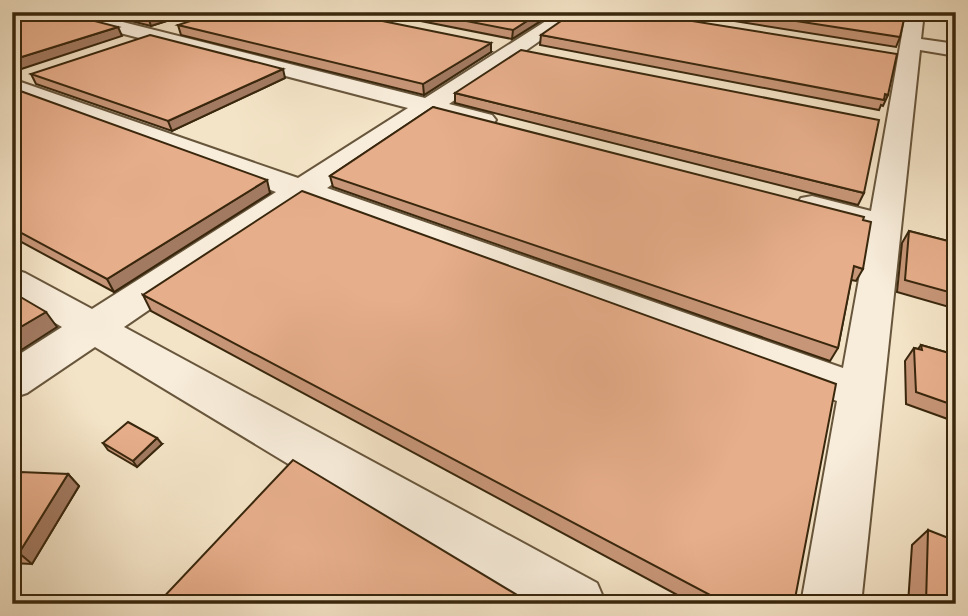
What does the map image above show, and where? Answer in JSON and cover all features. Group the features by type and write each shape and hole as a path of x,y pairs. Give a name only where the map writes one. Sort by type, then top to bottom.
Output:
{"street":[{"path":"61,12 509,127"},
{"path":"12,381 572,12"},
{"path":"688,18 716,27"},
{"path":"114,48 187,24"},
{"path":"831,604 885,224 885,122 907,34 956,50"},
{"path":"21,81 302,190 861,392"},
{"path":"791,200 885,224"},
{"path":"12,281 576,604"}],"building":[{"path":"12,12 60,12 118,27 12,60"},
{"path":"127,12 164,12 148,17"},
{"path":"218,12 338,12 491,43 423,84 178,25"},
{"path":"420,12 541,12 513,30"},
{"path":"574,12 636,12 897,54 888,95 885,94 884,100 541,35"},
{"path":"737,12 887,12 905,15 900,37"},
{"path":"150,35 283,69 168,121 31,74"},
{"path":"521,50 879,120 864,193 455,93"},
{"path":"12,88 267,180 107,279 12,228"},
{"path":"433,107 864,217 863,220 871,222 863,269 854,266 838,348 330,176"},
{"path":"302,191 836,384 794,604 727,604 143,295"},
{"path":"909,231 956,243 956,294 905,280"},
{"path":"12,292 46,312 12,332"},
{"path":"921,345 956,355 956,406 916,392 914,348 922,350"},
{"path":"128,422 157,438 133,461 103,443"},
{"path":"293,460 532,604 157,604"},
{"path":"20,472 68,474 19,553 12,552 12,483"},
{"path":"928,530 956,541 956,604 926,604"}]}
